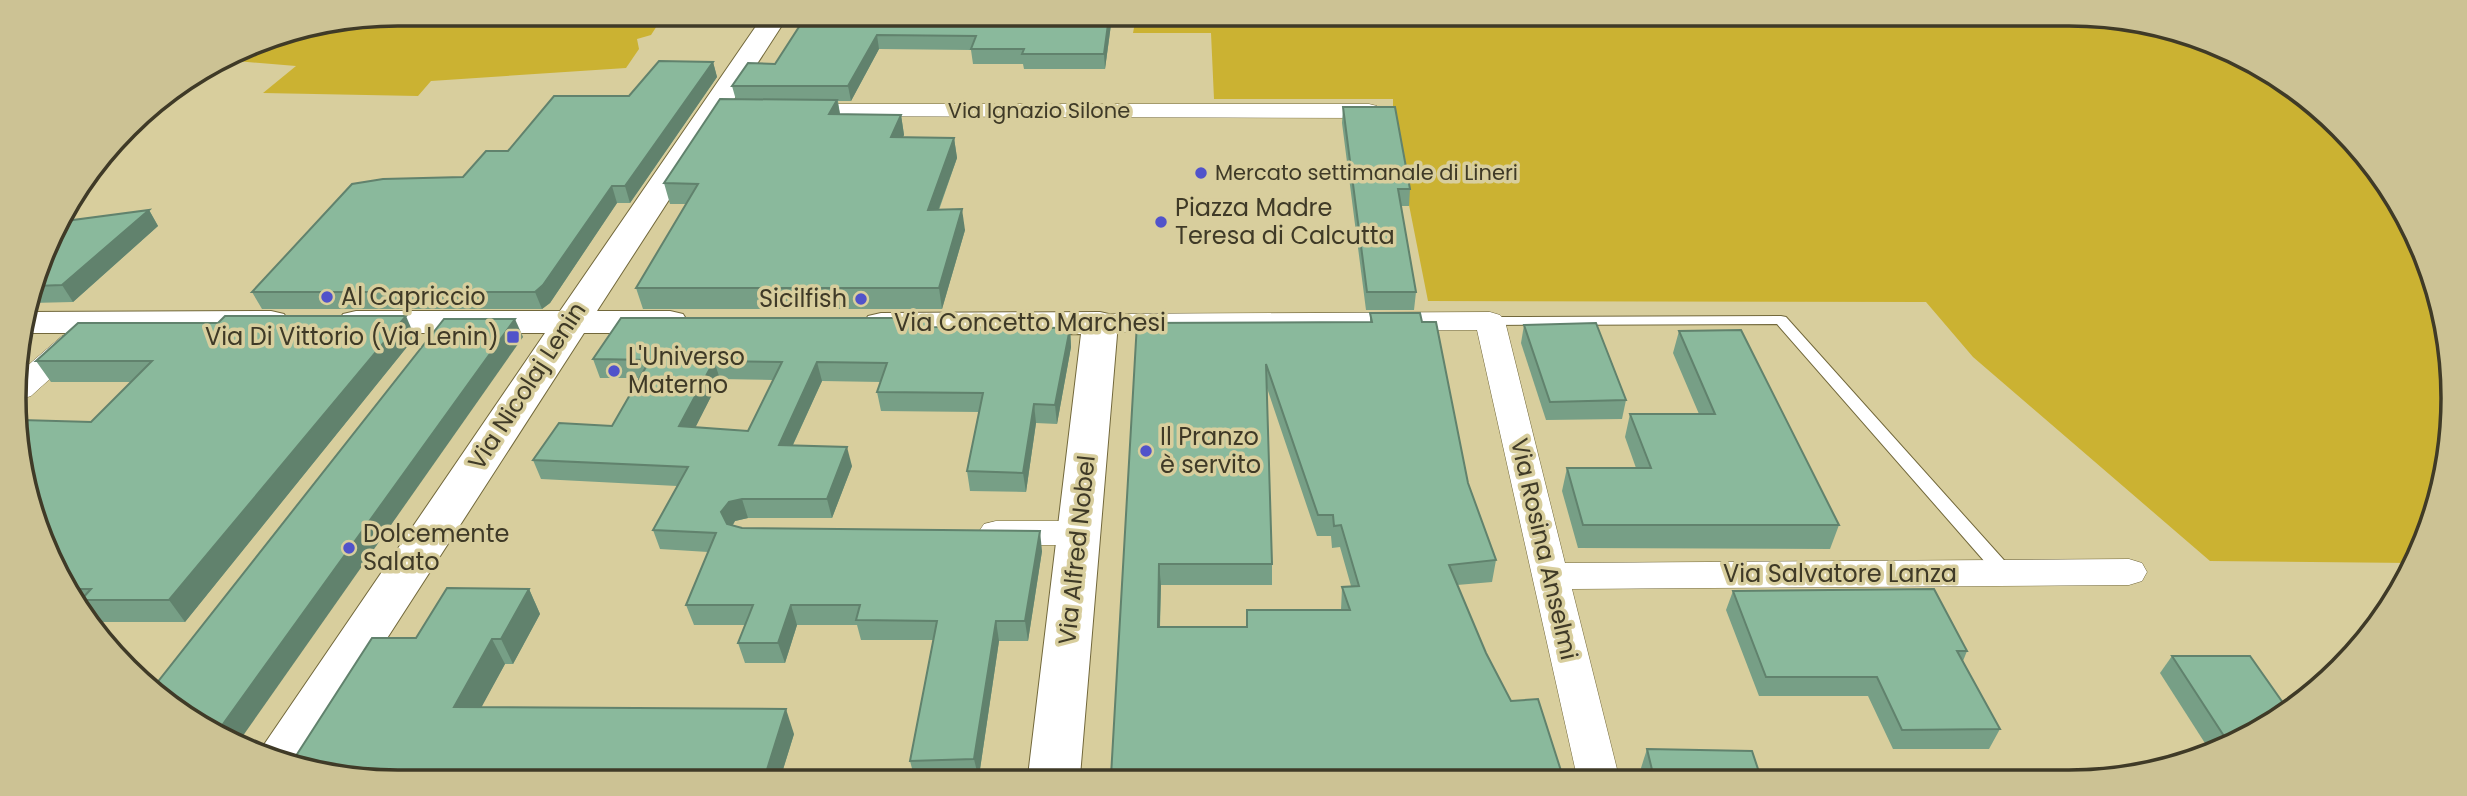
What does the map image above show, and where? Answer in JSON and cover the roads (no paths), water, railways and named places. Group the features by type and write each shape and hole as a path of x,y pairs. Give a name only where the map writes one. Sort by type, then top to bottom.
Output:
{"main road":[{"name":"Via Nicolaj Lenin","path":"286,752 709,111 768,26"},
{"path":"34,323 710,323"},
{"name":"Via Concetto Marchesi","path":"845,323 1100,323"},
{"name":"Via Alfred Nobel","path":"1055,770 1100,323"}],"street":[{"path":"709,111 744,111"},
{"name":"Via Ignazio Silone","path":"771,111 1369,111"},
{"path":"421,354 446,321"},
{"name":"Via Concetto Marchesi","path":"1100,323 1490,321"},
{"name":"Via Rosina Anselmi","path":"1490,321 1596,770"},
{"path":"27,383 95,322"},
{"path":"957,533 1079,533"},
{"name":"Via Salvatore Lanza","path":"1551,576 2129,572"}],"lane":[{"path":"1490,321 1781,320 2005,573"}],"place":[{"name":"Mercato settimanale di Lineri","path":"1201,173"},
{"name":"Piazza Madre Teresa di Calcutta","path":"1161,222"},
{"name":"Al Capriccio","path":"327,297"},
{"name":"Sicilfish","path":"861,299"},
{"name":"Via Di Vittorio (Via Lenin)","path":"513,337"},
{"name":"L'Universo Materno","path":"614,371"},
{"name":"Il Pranzo è servito","path":"1146,451"},
{"name":"Dolcemente Salato","path":"349,548"}]}
